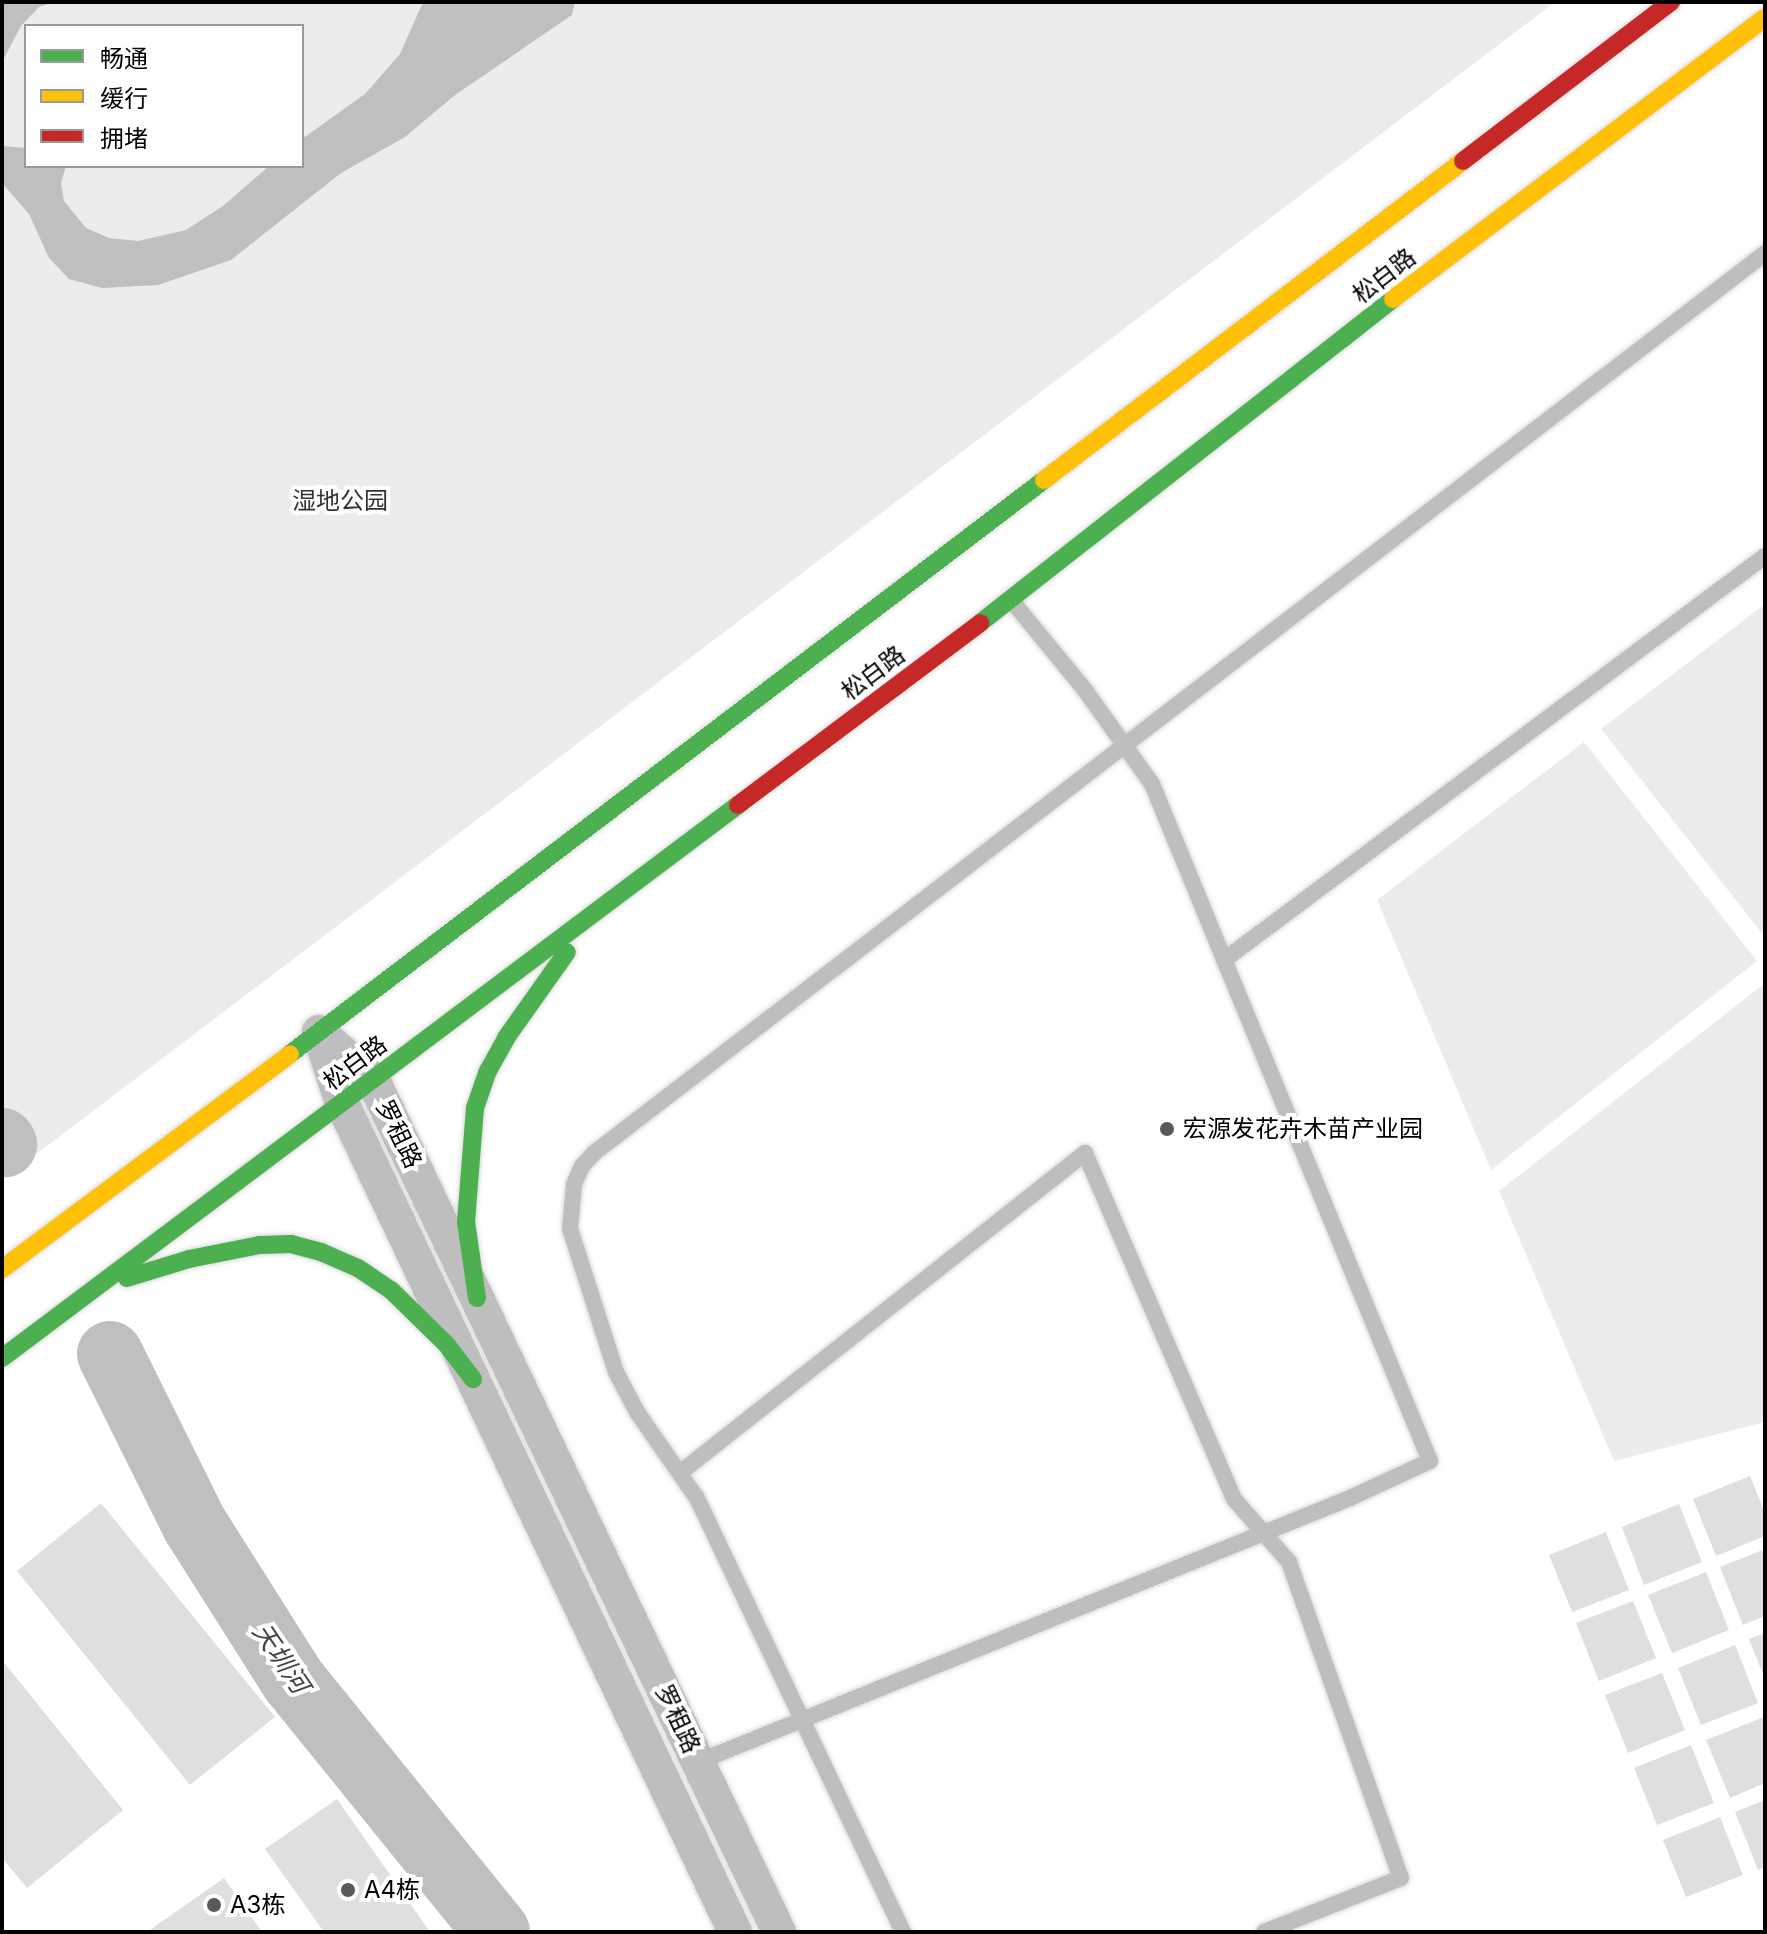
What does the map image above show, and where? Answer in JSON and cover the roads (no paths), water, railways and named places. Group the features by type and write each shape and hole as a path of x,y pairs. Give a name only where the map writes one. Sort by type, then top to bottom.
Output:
{"main road":[{"name":"松白路","path":"2,1269 319,1032 1671,2"},
{"name":"松白路","path":"2,1358 1011,599 1419,279 1765,18"},
{"path":"477,1298 466,1222 470,1151 479,1096 500,1049 542,984 611,901"},
{"path":"78,1300 113,1283 189,1259 228,1249 291,1244 358,1268 391,1290 447,1345 473,1379"}],"street":[{"name":"罗租路","path":"319,1032 373,1080 779,1932"},
{"name":"罗租路","path":"319,1032 342,1103 735,1932"}],"lane":[{"path":"903,1932 803,1719 681,1472 637,1412 616,1372 570,1229 570,1207 582,1166 594,1153 1765,253"},
{"path":"1224,960 1765,556"},
{"path":"698,1762 1264,1533 1430,1461 1152,784 1126,744 1011,599"},
{"path":"681,1472 1085,1153 1234,1499 1289,1562 1401,1878 1264,1932"}],"waterway":[{"name":"天圳河","path":"110,1354 195,1525 293,1680 497,1932"}],"place":[{"name":"宏源发花卉木苗产业园","path":"1167,1129"},
{"name":"A4栋","path":"348,1890"},
{"name":"A3栋","path":"214,1905"}],"park label":[{"name":"湿地公园","path":"340,501"}]}
